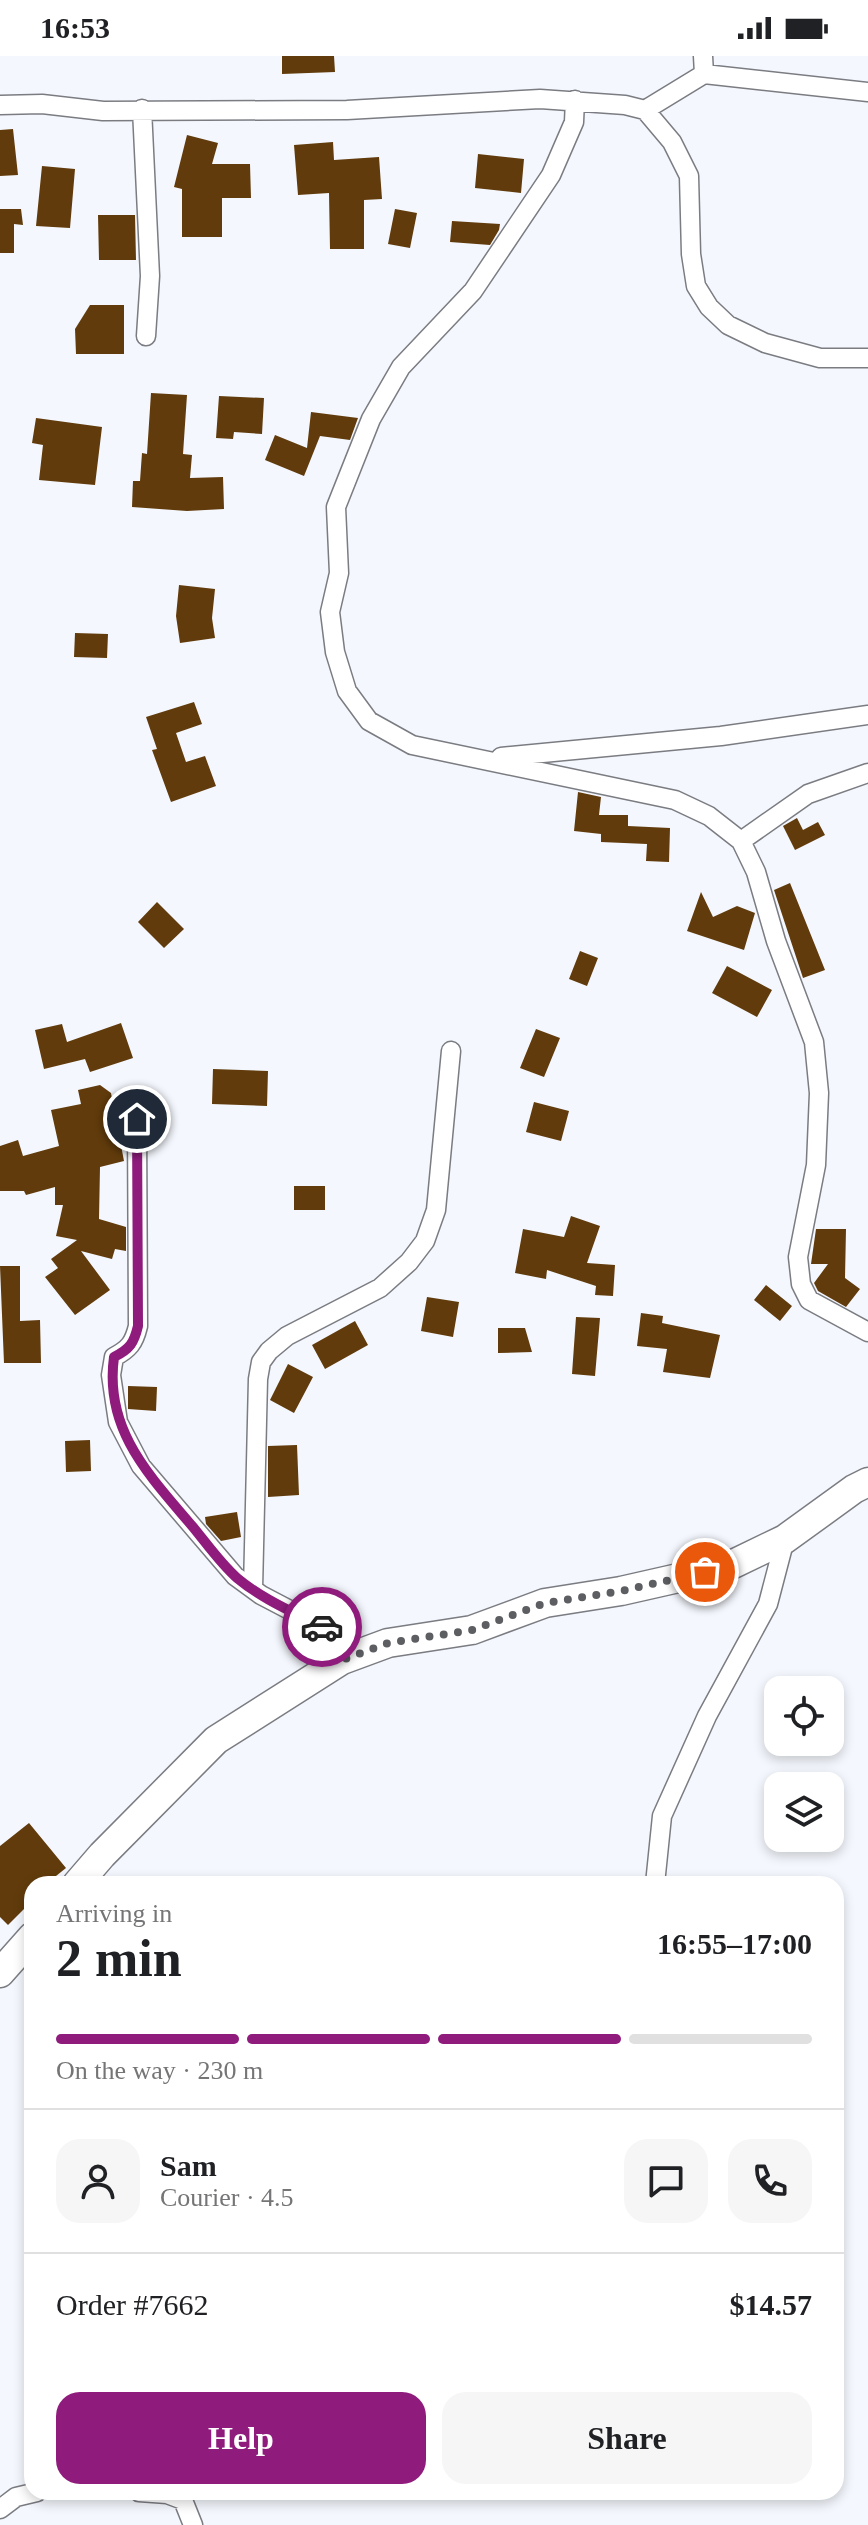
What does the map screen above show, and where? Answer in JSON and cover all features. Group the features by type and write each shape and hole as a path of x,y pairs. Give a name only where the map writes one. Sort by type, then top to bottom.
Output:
{"main road":[{"path":"84,1876 216,1740 342,1660 388,1643 472,1630 545,1603 621,1591 727,1567 785,1539 868,1482"},
{"path":"0,1973 24,1946"}],"street":[{"path":"645,110 704,65 868,92"},
{"path":"0,105 42,104 103,111 142,109 160,112 347,110 540,99 575,100 645,110 672,142 689,176 691,254 696,286 709,307 728,325 765,343 820,358 868,358"},
{"path":"575,100 571,131 551,175 473,291 401,367 371,419 336,507 339,573 330,612 335,652 347,691 369,721 412,745 486,758 675,800 709,816 741,841 756,872 776,941 814,1042 819,1093 816,1165 798,1257 801,1284 809,1300 868,1332"},
{"path":"142,109 150,276 146,336"},
{"path":"486,758 721,736 868,715"},
{"path":"741,841 808,794 868,773"},
{"path":"253,1589 261,1362 287,1336 380,1288 409,1262 425,1241 436,1210 451,1051"},
{"path":"137,1119 138,1326 128,1350 114,1357 111,1375 118,1422 141,1466 235,1576 324,1628 342,1660"},
{"path":"656,1876 662,1816 707,1716 768,1604 785,1539"},
{"path":"0,2509 24,2495"},
{"path":"183,2500 193,2525"}],"building":[{"path":"282,56 334,56 335,72 282,74"},
{"path":"13,129 18,175 0,176 0,130"},
{"path":"187,135 218,143 212,164 250,164 251,198 222,198 222,237 182,237 182,189 174,187"},
{"path":"333,142 334,160 379,157 382,199 364,200 364,249 330,249 329,193 298,195 294,145"},
{"path":"478,154 524,159 521,193 475,188"},
{"path":"42,166 75,169 70,228 36,226"},
{"path":"0,209 21,209 23,225 14,224 14,253 0,253"},
{"path":"395,209 417,213 410,248 388,244"},
{"path":"98,215 135,215 136,260 99,260"},
{"path":"452,221 500,224 490,245 450,242"},
{"path":"90,305 124,305 124,354 76,354 75,329"},
{"path":"151,393 187,395 183,454 192,455 190,478 223,477 224,509 187,511 132,507 133,481 140,481 142,453 147,454"},
{"path":"219,396 264,398 262,434 234,432 233,439 216,438"},
{"path":"311,412 358,418 350,440 320,436 304,476 265,460 275,435 307,448"},
{"path":"36,418 102,427 95,485 39,480 43,445 32,443"},
{"path":"179,585 215,589 212,618 215,638 180,643 176,616"},
{"path":"75,633 108,634 107,658 74,657"},
{"path":"194,702 202,724 176,733 186,762 205,756 216,786 171,802 152,750 157,749 146,717"},
{"path":"578,792 601,797 599,815 628,815 628,826 670,828 669,862 646,861 647,844 601,842 601,834 574,831"},
{"path":"797,818 803,830 818,822 825,835 795,850 783,826"},
{"path":"790,883 825,970 803,978 774,890"},
{"path":"701,892 713,917 737,906 755,913 744,950 687,931"},
{"path":"157,902 184,929 164,948 138,922"},
{"path":"580,951 598,958 587,986 569,979"},
{"path":"727,966 772,990 757,1017 712,993"},
{"path":"121,1023 133,1058 90,1072 85,1059 44,1069 35,1030 62,1024 67,1042"},
{"path":"536,1029 560,1038 544,1077 520,1068"},
{"path":"213,1069 268,1071 267,1106 212,1104"},
{"path":"100,1085 111,1093 124,1161 100,1167 99,1219 126,1227 126,1251 115,1249 112,1259 81,1251 110,1290 75,1315 45,1277 58,1268 51,1259 77,1240 56,1236 63,1205 55,1205 55,1187 26,1195 24,1191 0,1191 0,1146 18,1140 23,1156 59,1146 51,1110 81,1104 78,1090"},
{"path":"534,1102 569,1111 561,1141 526,1132"},
{"path":"294,1186 325,1186 325,1210 294,1210"},
{"path":"571,1216 600,1226 587,1263 615,1265 613,1296 595,1295 596,1286 547,1270 546,1279 515,1273 523,1229 564,1237"},
{"path":"816,1229 846,1229 845,1278 860,1289 846,1307 818,1291 814,1283 828,1264 811,1264"},
{"path":"0,1266 20,1266 20,1321 40,1320 41,1363 4,1363"},
{"path":"766,1285 792,1306 780,1321 754,1300"},
{"path":"427,1297 459,1302 453,1337 421,1331"},
{"path":"641,1313 663,1316 662,1323 720,1335 710,1378 663,1372 667,1349 637,1346"},
{"path":"576,1317 600,1318 595,1376 572,1374"},
{"path":"355,1321 368,1345 325,1369 312,1345"},
{"path":"498,1328 525,1328 532,1352 498,1353"},
{"path":"288,1364 313,1377 294,1413 270,1400"},
{"path":"128,1386 157,1387 156,1411 128,1409"},
{"path":"90,1440 91,1471 66,1472 65,1441"},
{"path":"297,1445 299,1495 268,1497 268,1446"},
{"path":"237,1512 241,1537 221,1541 206,1524 205,1517"},
{"path":"29,1823 66,1868 56,1876 24,1876 24,1909 8,1925 0,1917 0,1846"}],"way so far":[{"path":"322,1627 342,1660 388,1643 472,1630 545,1603 621,1591 705,1572"}],"route":[{"path":"137,1119 138,1326 128,1350 114,1357 111,1375 118,1422 141,1466 235,1576 261,1595 322,1627"}]}
